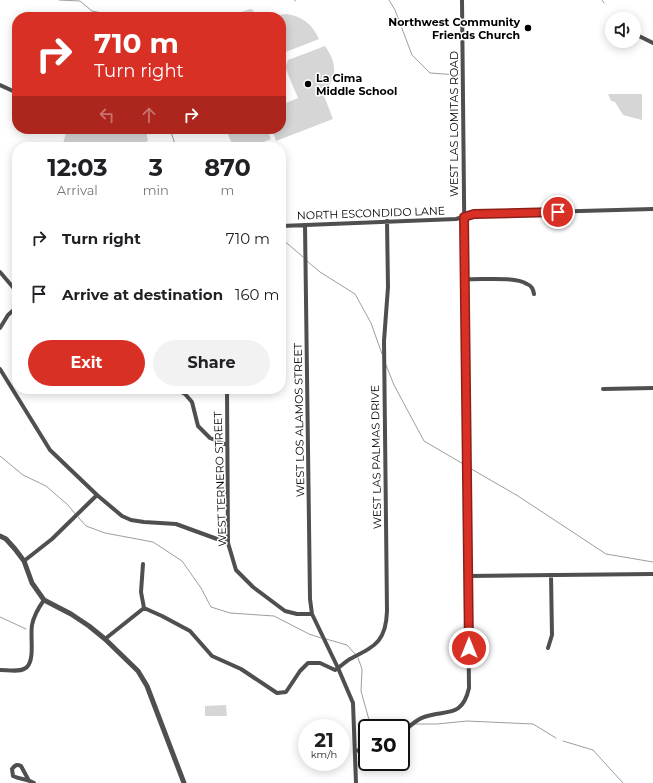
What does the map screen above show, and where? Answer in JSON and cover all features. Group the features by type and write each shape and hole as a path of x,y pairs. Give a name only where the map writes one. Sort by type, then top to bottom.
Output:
{"street":[{"name":"WEST LAS LOMITAS ROAD","path":"410,727 425,716 449,713 462,706 467,697 469,680 462,0"},
{"path":"641,37 653,43"},
{"path":"0,85 12,91"},
{"name":"NORTH ESCONDIDO LANE","path":"286,226 456,219 474,214 653,209"},
{"name":"WEST LAS PALMAS DRIVE","path":"338,668 377,642 382,637 387,624 384,341 388,287 386,221"},
{"name":"WEST LOS ALAMOS STREET","path":"305,225 310,599 312,614"},
{"path":"0,272 12,286"},
{"path":"465,280 512,280 527,283 532,287 534,294"},
{"path":"0,328 12,311"},
{"path":"0,369 12,388"},
{"path":"603,389 653,388"},
{"path":"15,394 50,450 97,495 122,516 132,520 144,522 176,524 228,544"},
{"path":"185,394 192,402 198,426 210,438 227,444"},
{"name":"WEST TERNERO STREET","path":"226,394 228,544 236,570 253,587 285,611 297,614 312,614"},
{"path":"24,561 52,539 97,495"},
{"path":"0,536 6,539 24,561 32,583 44,600 71,614 105,640 138,671 147,686 184,783"},
{"path":"143,564 141,592 144,608"},
{"path":"468,576 653,574"},
{"path":"548,648 552,635 551,575"},
{"path":"0,670 23,669 26,668 31,662 32,626 39,607 44,600"},
{"path":"144,608 190,631 212,656 241,669 277,693 286,692 300,671 308,663 320,663 332,669 338,668"},
{"path":"105,640 144,608"},
{"path":"312,614 353,703 356,783"},
{"path":"28,779 34,783"}],"shaded area":[{"path":"250,9 254,12 242,12"},
{"path":"286,14 298,17 310,25 319,39 286,52"},
{"path":"325,46 332,58 334,70 331,81 323,93 333,119 276,141 274,134 286,134 286,103 298,98 286,69 288,60"},
{"path":"608,94 642,94 642,120 623,115 615,102 611,101"},
{"path":"66,134 147,134 148,141 145,142 63,142"},
{"path":"228,134 269,134 271,139 264,142 231,142"},
{"path":"226,705 227,716 205,716 205,706"}],"waterway":[{"path":"59,0 80,1 92,11 97,12"},
{"path":"389,0 395,10 412,55 430,73 459,75"},
{"path":"172,134 174,142"},
{"path":"286,242 303,257"},
{"path":"307,261 320,272 355,294 371,323 382,354"},
{"path":"386,365 394,385 424,441 465,465"},
{"path":"0,456 23,475 46,486 68,505 76,515"},
{"path":"468,467 518,496 606,554 653,562"},
{"path":"78,517 86,526 105,533 153,542 182,561 201,588 211,607 230,613 274,616 309,634 321,638"},
{"path":"0,617 26,629"},
{"path":"326,639 347,645 355,654"},
{"path":"358,658 362,669 361,691 369,719"},
{"path":"415,724 437,724 467,721 533,724 556,738"},
{"path":"563,741 593,750 623,783"}],"place":[{"name":"Northwest Community Friends Church","path":"528,28"},
{"name":"La Cima Middle School","path":"308,84"}],"route":[{"path":"469,648 464,217 474,214 558,212"}]}
